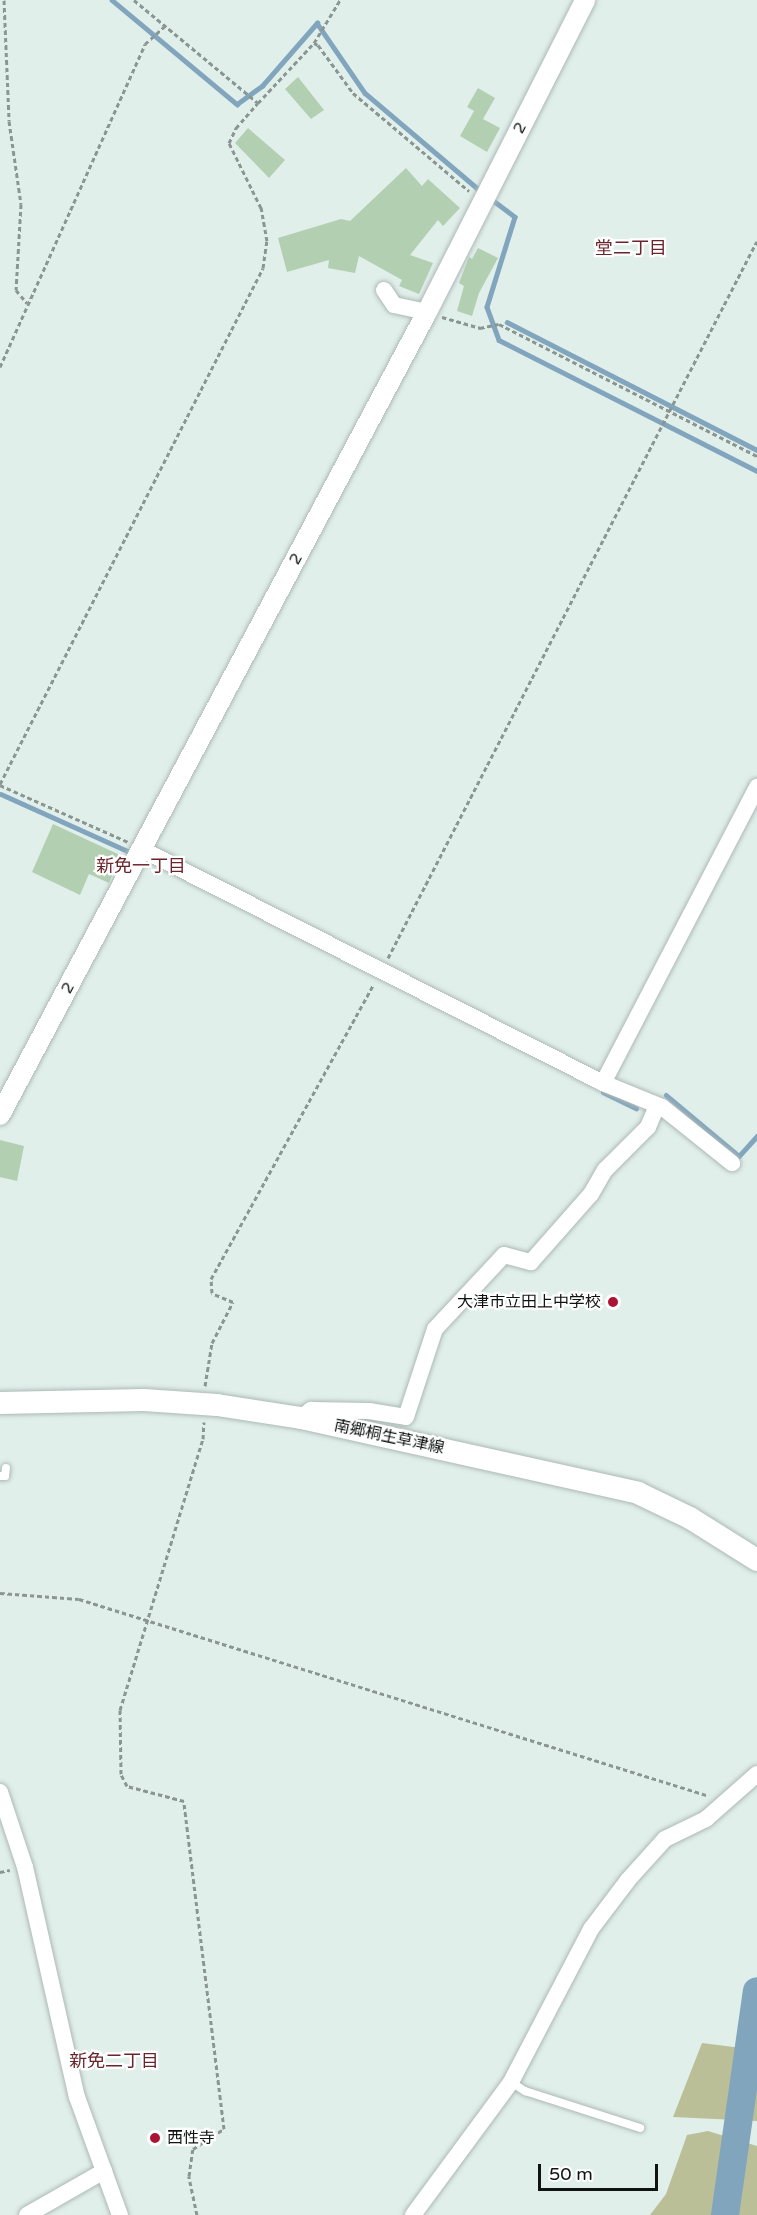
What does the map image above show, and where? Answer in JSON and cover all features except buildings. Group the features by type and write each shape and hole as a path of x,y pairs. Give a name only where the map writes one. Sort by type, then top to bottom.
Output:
{"main road":[{"name":"南郷桐生草津線","path":"0,1403 144,1400 205,1404 301,1418 638,1493 690,1518 757,1560"}],"street":[{"name":"2","path":"0,1115 426,312 585,0"},
{"path":"384,290 394,305 426,312"},
{"path":"603,1083 757,787"},
{"path":"142,850 603,1083 657,1106 732,1162"},
{"path":"301,1418 311,1410 369,1411 406,1417 435,1329 504,1255 531,1262 591,1194 605,1170 648,1126 657,1106"},
{"path":"413,2215 511,2082 591,1929 628,1880 665,1839 706,1819 757,1774"},
{"path":"0,1792 25,1867 77,2097 120,2215"},
{"path":"27,2215 104,2171"}],"lane":[{"path":"0,1476 5,1476 6,1468"},
{"path":"511,2082 525,2091 640,2128"}],"path":[{"path":"4,0 9,121 21,204 16,290 27,303"},
{"path":"134,0 258,103"},
{"path":"142,850 0,784 263,268 267,241 261,208 229,143 236,129 258,103 314,43 340,0"},
{"path":"0,367 145,44 165,26"},
{"path":"314,43 328,54 353,93 483,200"},
{"path":"197,2215 189,2176 193,2149 224,2128 184,1801 127,1786 121,1774 120,1710 203,1439 212,1343 233,1302 212,1293 211,1280 381,971 757,242"},
{"path":"426,312 480,328 499,324 757,456"},
{"path":"0,1593 79,1599 725,1800"}],"green space":[{"path":"702,2043 757,2050 757,2121 673,2117"},
{"path":"708,2131 757,2146 757,2215 650,2215 666,2194 687,2135"}],"waterway":[{"path":"112,0 237,104 262,86 317,23 365,93 483,193"},
{"path":"490,198 515,217 487,307 499,340 757,471"},
{"path":"507,322 757,450"},
{"path":"1,794 128,851"},
{"path":"603,1092 636,1108"},
{"path":"666,1095 739,1156 757,1136"},
{"path":"725,2215 757,1991"}],"place":[{"name":"大津市立田上中学校","path":"613,1302"},
{"name":"西性寺","path":"155,2138"}],"district":[{"name":"堂二丁目","path":"631,248"},
{"name":"新免一丁目","path":"141,866"},
{"name":"新免二丁目","path":"114,2061"}]}
